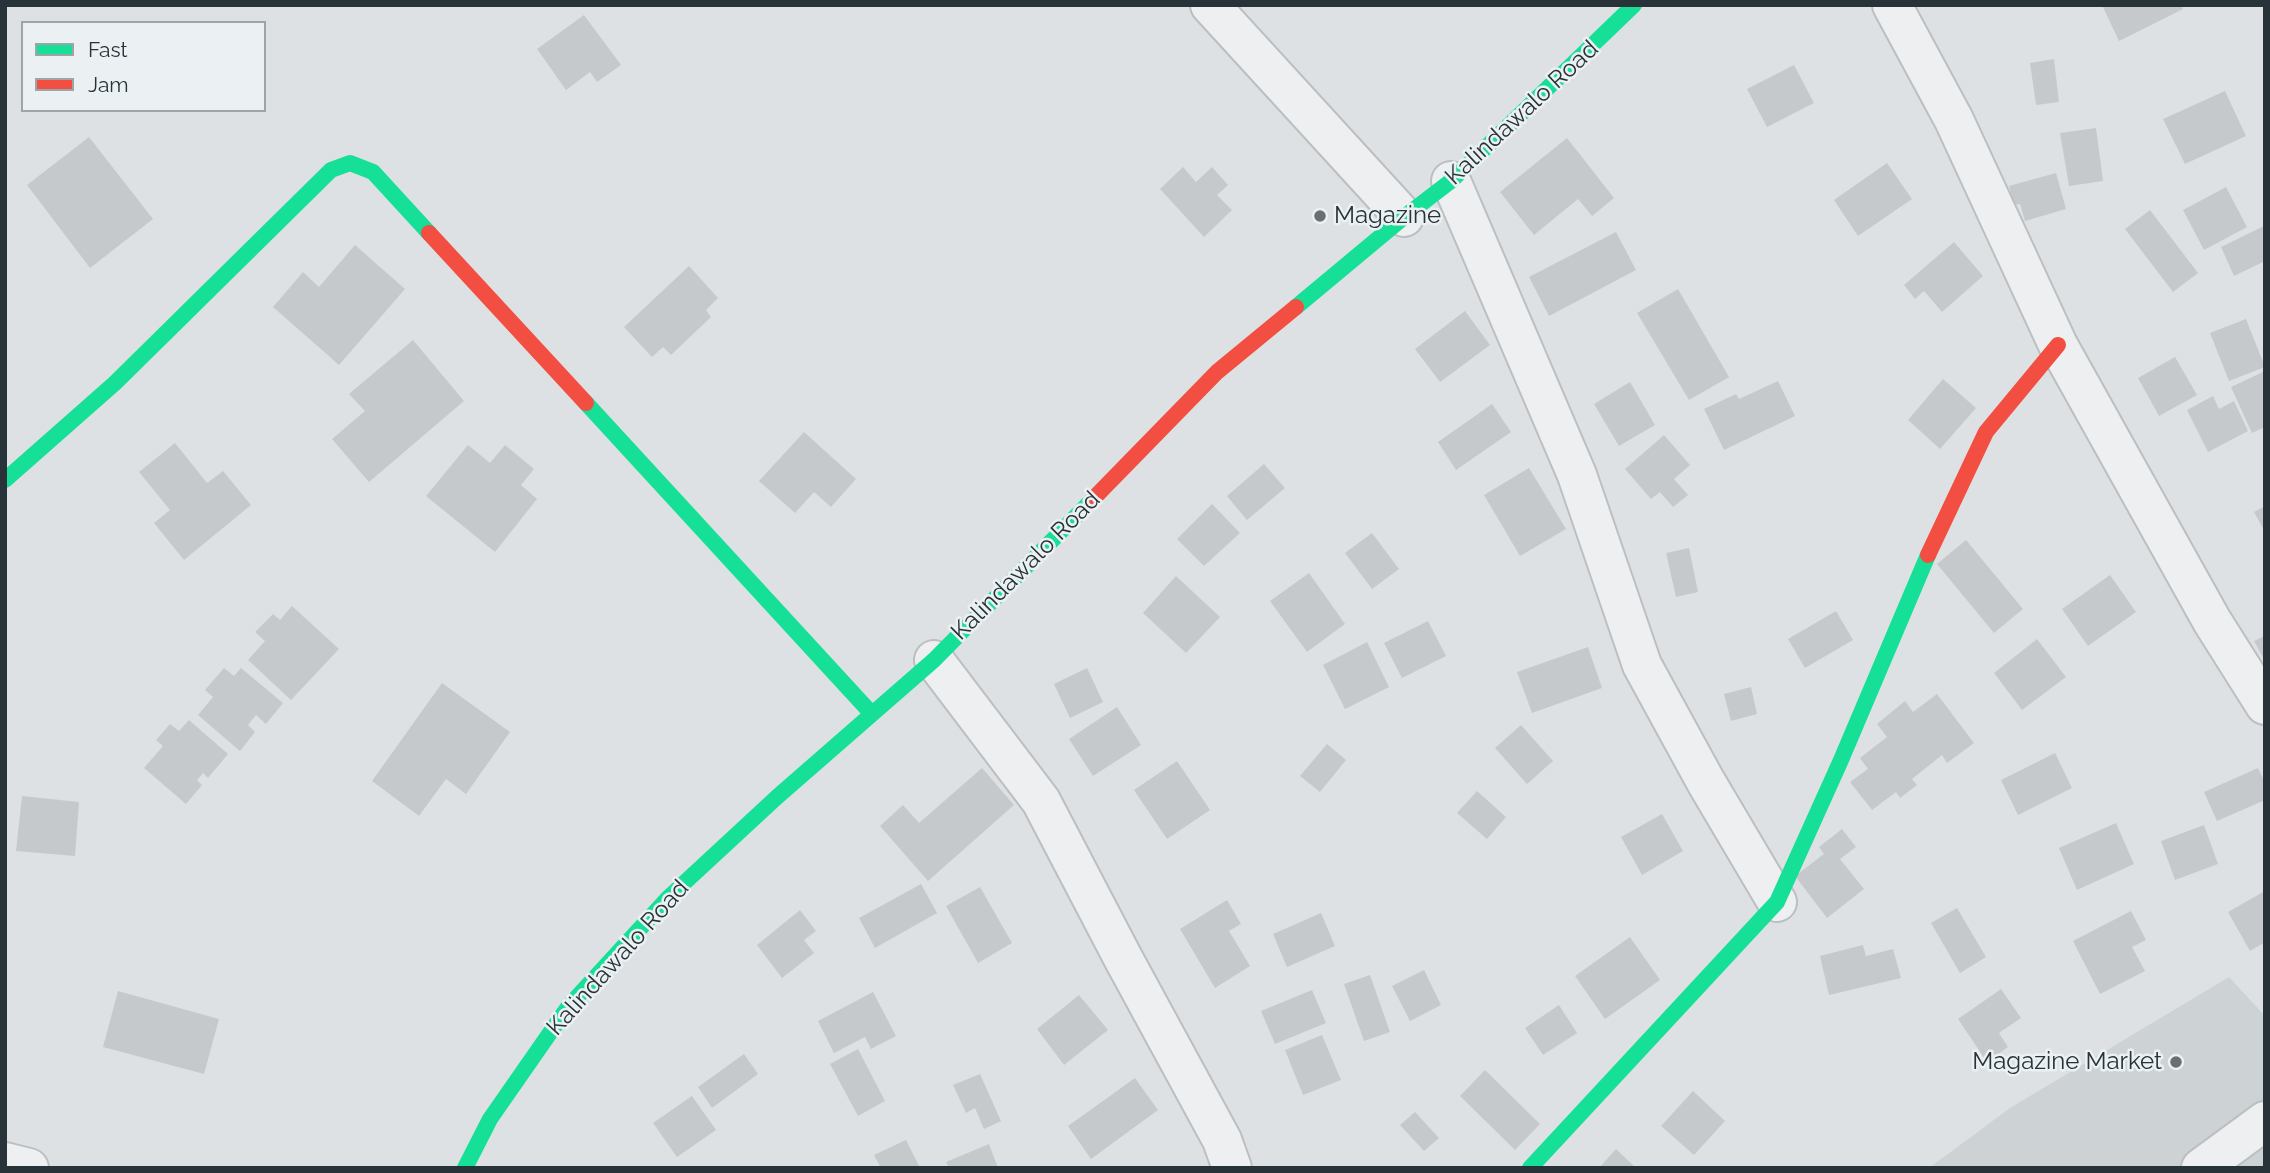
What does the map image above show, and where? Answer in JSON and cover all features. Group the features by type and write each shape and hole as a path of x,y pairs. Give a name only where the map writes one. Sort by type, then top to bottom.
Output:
{"street":[{"path":"1210,5 1404,217"},
{"name":"Kalindawalo Road","path":"465,1168 490,1119 568,1007 669,897 777,797 934,660 1217,372 1451,181 1634,5"},
{"path":"1892,5 1954,120 2058,345 2212,621 2265,705"},
{"path":"5,480 115,383 331,170 350,163 373,172 872,714"},
{"path":"1451,181 1577,475 1642,665 1706,782 1777,902"},
{"path":"1530,1168 1777,902 1841,760 1925,561 1986,432 2058,345"},
{"path":"934,660 1041,801 1222,1140 1232,1168"},
{"path":"2201,1168 2265,1121"},
{"path":"5,1162 29,1168"}],"shaded area":[{"name":"Magazine Market","path":"2229,977 2265,1016 2265,1168 1929,1168 2010,1108"}],"building":[{"path":"2102,5 2181,5 2183,9 2119,41"},
{"path":"584,15 621,65 597,82 590,72 566,90 537,49"},
{"path":"2054,59 2059,102 2036,105 2030,63"},
{"path":"1794,65 1814,103 1767,127 1747,89"},
{"path":"2225,91 2246,136 2185,164 2163,119"},
{"path":"2096,128 2103,181 2069,186 2060,133"},
{"path":"89,137 153,219 90,268 27,185"},
{"path":"1567,138 1614,198 1592,216 1578,199 1534,235 1500,192"},
{"path":"1887,163 1912,199 1858,236 1834,200"},
{"path":"1183,167 1196,182 1212,167 1228,185 1217,195 1232,210 1204,237 1160,189"},
{"path":"2056,173 2066,209 2025,221 2020,204 2014,205 2009,186"},
{"path":"2226,187 2247,227 2204,250 2183,210"},
{"path":"2150,210 2198,273 2173,292 2125,229"},
{"path":"2264,226 2265,261 2234,276 2221,247"},
{"path":"1616,232 1636,270 1549,316 1529,277"},
{"path":"1954,242 1983,276 1942,312 1924,291 1915,299 1904,285"},
{"path":"355,245 405,289 339,365 273,307 303,272 319,287"},
{"path":"689,266 718,298 706,310 711,317 671,355 663,347 652,357 624,327"},
{"path":"1678,289 1729,377 1689,400 1637,313"},
{"path":"1465,311 1490,345 1440,382 1415,349"},
{"path":"2246,319 2265,367 2229,381 2210,333"},
{"path":"413,340 464,401 369,482 332,439 365,411 349,394"},
{"path":"2175,357 2197,395 2159,416 2138,378"},
{"path":"2265,371 2265,427 2252,433 2231,387"},
{"path":"1943,379 1976,408 1940,449 1908,420"},
{"path":"1778,381 1795,416 1724,450 1704,409 1736,394 1739,399"},
{"path":"1630,382 1655,425 1619,446 1594,404"},
{"path":"2213,396 2219,409 2234,401 2248,431 2208,452 2187,410"},
{"path":"1492,404 1511,432 1456,470 1438,442"},
{"path":"804,432 856,479 831,507 814,492 795,513 759,481"},
{"path":"1664,435 1690,465 1674,479 1688,495 1673,507 1660,492 1651,499 1625,469"},
{"path":"175,443 207,483 223,471 251,505 184,560 154,523 170,510 139,472"},
{"path":"468,445 490,463 505,445 534,469 521,485 537,499 495,552 426,496"},
{"path":"1264,464 1285,488 1247,520 1227,496"},
{"path":"1529,468 1566,529 1520,556 1484,495"},
{"path":"1212,504 1240,533 1204,566 1177,539"},
{"path":"2265,506 2265,532 2254,512"},
{"path":"1372,533 1399,569 1372,589 1345,553"},
{"path":"1966,540 2023,609 1994,633 1937,564"},
{"path":"1689,548 1698,592 1676,597 1666,553"},
{"path":"1309,573 1345,624 1307,652 1270,601"},
{"path":"2110,575 2136,612 2088,646 2062,609"},
{"path":"1176,576 1220,617 1186,653 1143,613"},
{"path":"292,606 339,649 291,700 248,660 265,641 255,632 273,614 280,620"},
{"path":"1836,611 1853,640 1805,668 1788,639"},
{"path":"1428,621 1446,656 1402,678 1384,643"},
{"path":"2265,636 2265,661 2254,641"},
{"path":"2037,639 2066,677 2022,710 1994,673"},
{"path":"1367,642 1389,687 1345,709 1323,665"},
{"path":"1588,647 1602,688 1532,713 1517,672"},
{"path":"224,668 234,676 241,668 283,703 266,724 256,715 248,725 255,732 240,751 198,715 213,697 205,690"},
{"path":"1087,668 1103,702 1070,718 1054,684"},
{"path":"442,683 510,732 466,794 446,779 419,816 372,781"},
{"path":"1751,687 1757,714 1731,721 1724,694"},
{"path":"1937,694 1974,743 1947,763 1942,755 1912,779 1917,785 1900,798 1896,792 1872,810 1850,782 1868,769 1860,758 1887,737 1877,724 1905,701 1913,712"},
{"path":"1117,707 1141,745 1093,776 1069,739"},
{"path":"189,720 228,754 208,778 203,773 197,780 202,785 186,804 144,768 163,746 156,740 170,724 179,731"},
{"path":"1521,725 1553,761 1527,784 1495,748"},
{"path":"1327,744 1346,760 1320,792 1300,776"},
{"path":"2055,753 2072,788 2018,815 2001,780"},
{"path":"1177,761 1210,810 1167,839 1134,790"},
{"path":"982,768 1014,805 928,881 880,826 903,805 919,823"},
{"path":"2258,768 2265,783 2265,800 2217,821 2204,792"},
{"path":"1477,791 1506,817 1487,839 1457,813"},
{"path":"22,796 79,802 75,856 16,851"},
{"path":"1662,814 1683,851 1642,875 1621,837"},
{"path":"2116,823 2134,864 2077,890 2059,848"},
{"path":"2204,825 2218,864 2175,880 2161,841"},
{"path":"1842,829 1856,847 1840,859 1864,889 1827,918 1795,876 1824,854 1819,847"},
{"path":"921,884 937,913 875,948 859,918"},
{"path":"980,887 1012,943 978,963 946,906"},
{"path":"2265,891 2265,942 2250,951 2228,912"},
{"path":"1227,900 1241,924 1229,931 1250,966 1215,988 1180,929"},
{"path":"1957,908 1986,957 1960,973 1931,923"},
{"path":"800,910 816,931 804,940 814,953 782,978 757,945"},
{"path":"2131,911 2146,940 2132,947 2145,971 2100,994 2073,941"},
{"path":"1321,913 1335,946 1287,967 1273,934"},
{"path":"1630,937 1660,980 1605,1019 1575,976"},
{"path":"1863,945 1866,956 1893,949 1901,978 1829,995 1820,956"},
{"path":"1424,970 1441,1005 1410,1021 1392,986"},
{"path":"1370,975 1390,1032 1364,1041 1344,984"},
{"path":"2001,989 2021,1018 1999,1033 2008,1047 1987,1062 1958,1019"},
{"path":"1312,990 1326,1023 1275,1044 1261,1011"},
{"path":"118,991 219,1019 204,1074 103,1047"},
{"path":"873,992 896,1036 871,1049 865,1037 834,1053 818,1021"},
{"path":"1079,995 1108,1030 1064,1065 1037,1029"},
{"path":"1559,1005 1577,1033 1543,1055 1525,1028"},
{"path":"1322,1035 1341,1080 1303,1095 1285,1050"},
{"path":"858,1049 885,1101 858,1116 830,1064"},
{"path":"744,1054 758,1074 712,1108 698,1087"},
{"path":"1485,1070 1540,1124 1515,1150 1460,1096"},
{"path":"980,1074 1001,1121 984,1129 975,1108 966,1113 953,1085"},
{"path":"1135,1078 1158,1110 1091,1159 1068,1126"},
{"path":"1693,1091 1725,1121 1694,1155 1661,1126"},
{"path":"692,1096 716,1130 677,1157 653,1123"},
{"path":"1415,1112 1439,1138 1424,1151 1400,1125"},
{"path":"906,1140 920,1168 881,1168 874,1155"},
{"path":"989,1144 998,1168 949,1168 946,1162"},
{"path":"1616,1149 1636,1168 1599,1168"}],"traffic: fast":[{"path":"1296,307 1451,181 1634,5"},
{"path":"5,480 115,383 331,170 350,163 373,172 429,233"},
{"path":"586,403 872,714"},
{"path":"465,1168 490,1119 568,1007 669,897 777,797 934,660 1093,499"},
{"path":"1530,1168 1777,902 1928,555"}],"traffic: jam":[{"path":"429,233 586,403"},
{"path":"1093,499 1217,372 1296,307"},
{"path":"1928,555 1986,432 2058,345"}],"place":[{"name":"Magazine","path":"1320,216"},
{"name":"Magazine Market","path":"2176,1062"}]}
